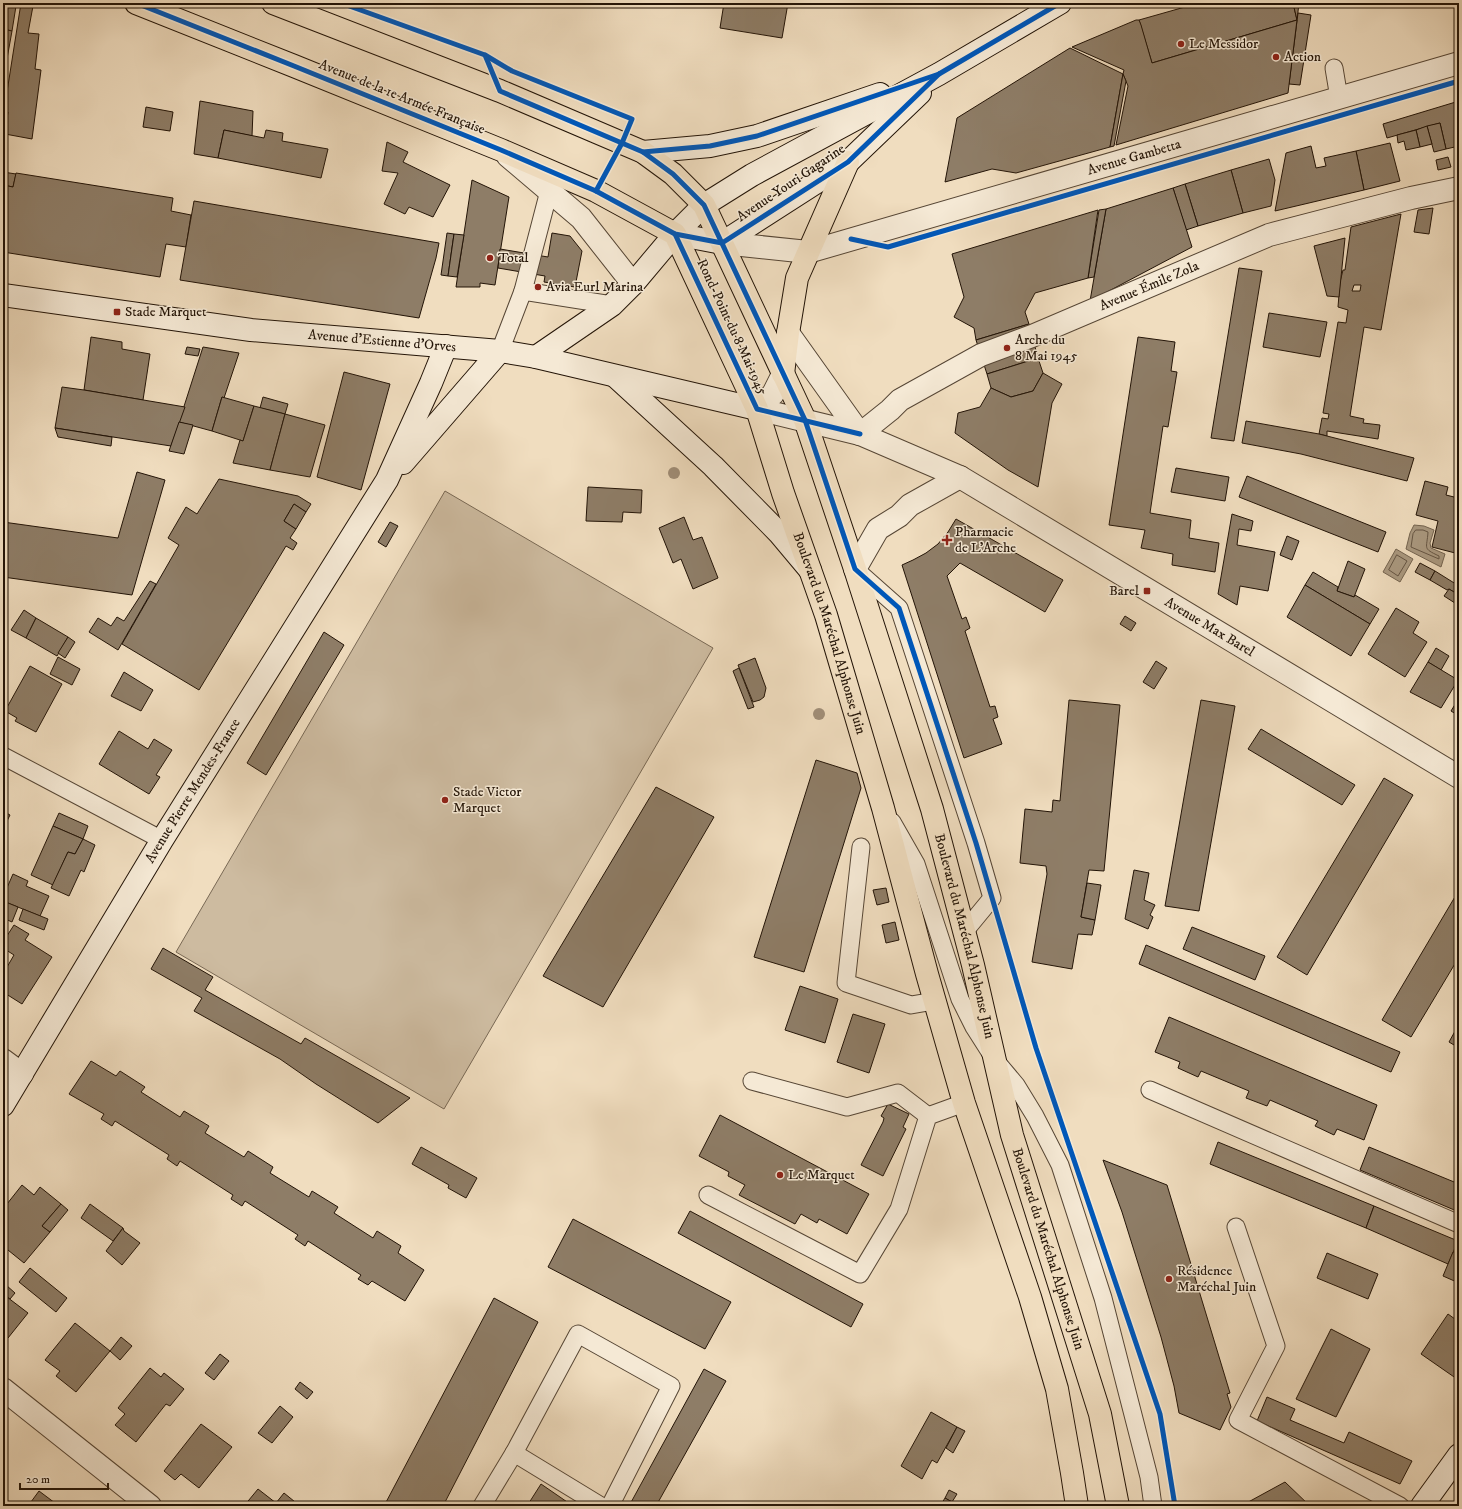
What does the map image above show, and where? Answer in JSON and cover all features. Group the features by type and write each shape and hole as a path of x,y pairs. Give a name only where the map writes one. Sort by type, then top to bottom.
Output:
{"main road":[{"name":"Avenue de la 1e Armée Française","path":"136,3 501,150 596,191 675,234"},
{"name":"Rond-Point du 8 Mai 1945","path":"273,3 500,91 643,152 673,174 704,205 783,374"},
{"path":"783,374 797,278 848,162"},
{"name":"Rond-Point du 8 Mai 1945","path":"675,234 757,409"},
{"name":"Boulevard du Maréchal Alphonse Juin","path":"783,374 805,420 855,569 932,809 964,932 1012,1135 1100,1414 1118,1506"},
{"name":"Boulevard du Maréchal Alphonse Juin","path":"757,409 783,493 826,615 883,808 934,1001 964,1103 1030,1297 1057,1389 1077,1506"}],"street":[{"name":"Avenue Youri Gagarine","path":"675,234 704,205 752,175 939,74 1060,3"},
{"name":"Avenue Gambetta","path":"808,252 1459,63"},
{"name":"Avenue Youri Gagarine","path":"643,152 710,146 757,136 939,74"},
{"name":"Avenue Youri Gagarine","path":"722,243 848,162 939,74"},
{"path":"501,150 581,218 633,284"},
{"name":"Avenue Émile Zola","path":"860,434 900,400 981,355 1039,333 1269,235 1411,198 1459,188"},
{"path":"536,357 612,305 633,284 675,234 722,243"},
{"name":"Rond-Point du 8 Mai 1945","path":"722,243 808,252"},
{"name":"Avenue d'Estienne d'Orves","path":"3,295 251,330 500,351 536,357 757,409"},
{"path":"788,333 860,434"},
{"path":"387,480 432,383 446,346"},
{"path":"387,480 500,351"},
{"path":"757,409 773,394 783,374"},
{"path":"615,376 718,471 779,533 812,573"},
{"name":"Avenue Max Barel","path":"757,409 860,434 960,477 1086,552 1147,591 1459,777"},
{"path":"855,569 878,529 899,516 910,505 960,477"},
{"name":"Avenue Pierre Mendes-France","path":"3,1105 162,840 387,480"},
{"path":"3,1060 22,1074"},
{"path":"3,1389 150,1506"},
{"path":"1422,1506 1459,1455"}],"lane":[{"path":"1334,68 1339,98"},
{"path":"500,351 523,290 549,191"},
{"path":"523,290 612,305"},
{"path":"855,569 899,608 978,850 992,898 964,932"},
{"path":"3,756 162,840"},
{"path":"883,808 916,864 960,1000 974,1027 995,1060 1016,1085 1035,1116 1060,1165 1107,1312 1148,1470 1153,1506"},
{"path":"861,847 846,983 911,1005 934,1001"},
{"path":"752,1080 847,1107 898,1093 928,1116"},
{"path":"1150,1090 1459,1224"},
{"path":"928,1116 964,1103"},
{"path":"708,1195 860,1274 899,1208 928,1116"},
{"path":"1236,1228 1276,1346 1238,1420 1400,1506"},
{"path":"482,1506 514,1453 578,1334 672,1386 610,1506"},
{"path":"514,1453 602,1506"}],"shaded area":[{"name":"Stade Victor Marquet","path":"445,491 713,648 444,1109 176,952"}],"water":[{"path":"1414,525 1424,526 1434,530 1430,543 1431,548 1445,554 1441,567 1406,549 1410,533"},
{"path":"1396,549 1413,559 1400,582 1383,572"}],"building":[{"path":"3,3 16,6 12,31 3,29"},
{"path":"21,3 33,6 28,33 39,34 35,69 41,70 32,139 5,134 5,131 3,131 3,118 7,119 8,112 4,111"},
{"path":"724,3 788,3 782,38 720,28"},
{"name":"Le Messidor","path":"1199,3 1293,3 1297,20 1152,63 1139,20"},
{"path":"1293,3 1299,3 1297,20"},
{"path":"1298,13 1311,15 1300,85 1289,84"},
{"path":"1139,20 1141,25 1152,63 1297,20 1288,93 1116,145 1128,86 1123,74 1124,70 1072,47"},
{"path":"3,29 12,31 3,81"},
{"path":"1070,48 1123,74 1110,147 1016,173 992,169 945,182 957,118"},
{"path":"1123,74 1126,81 1114,146 1110,147"},
{"path":"200,101 253,111 252,136 224,130 218,158 194,154"},
{"path":"1459,101 1459,146 1446,149 1440,123 1387,138 1383,124"},
{"path":"146,107 173,112 170,131 143,127"},
{"path":"1440,123 1446,149 1434,152 1427,126"},
{"path":"1427,126 1432,144 1420,147 1416,130"},
{"path":"224,130 264,138 266,130 283,133 282,141 328,149 321,178 218,158"},
{"path":"1416,130 1420,147 1406,150 1404,141 1398,143 1397,135"},
{"path":"387,142 408,152 403,162 450,185 433,217 409,207 405,214 384,204 398,173 382,171"},
{"path":"1390,143 1400,181 1364,190 1356,151"},
{"path":"1311,146 1316,168 1326,166 1324,158 1356,151 1364,190 1275,211 1286,153"},
{"path":"1448,157 1451,167 1438,170 1436,160"},
{"path":"1269,159 1275,180 1271,206 1243,213 1231,170"},
{"path":"1231,170 1243,213 1198,226 1185,184"},
{"path":"3,172 16,174 13,187 3,185"},
{"path":"16,173 173,198 171,211 191,215 186,247 166,244 160,277 3,252 3,185 13,187"},
{"path":"472,180 509,197 495,285 480,283 480,287 456,287"},
{"path":"1185,184 1198,226 1186,230 1173,188"},
{"path":"1173,188 1192,247 1090,301 1106,209"},
{"path":"194,201 439,243 419,318 180,280"},
{"path":"1433,208 1429,234 1414,232 1418,210"},
{"path":"1106,209 1094,277 1088,278 1099,210"},
{"path":"1098,210 1088,278 1035,293 1025,312 1029,324 976,340 974,328 954,317 964,297 952,254"},
{"path":"1401,214 1381,330 1364,327 1350,416 1364,419 1363,423 1380,425 1378,439 1327,431 1327,436 1319,434 1322,418 1328,419 1329,414 1323,413 1338,322 1346,323 1348,310 1338,307 1340,282 1343,270 1345,270 1351,227","holes":["1354,285 1361,285 1360,291 1352,291"]},
{"path":"447,233 454,234 448,276 441,275"},
{"path":"552,233 570,236 582,251 575,287 544,282 545,276 498,268 500,249 548,257"},
{"path":"454,234 464,235 457,277 448,276"},
{"path":"1345,238 1339,297 1327,296 1314,246"},
{"path":"1239,268 1262,271 1234,441 1211,438"},
{"path":"1269,313 1327,322 1320,357 1263,347"},
{"name":"Arche du 8 Mai 1945","path":"1029,324 1038,358 987,374 976,340"},
{"path":"91,337 122,342 122,349 150,354 143,400 84,390"},
{"path":"1138,337 1175,342 1171,371 1177,372 1168,427 1163,426 1150,513 1191,520 1189,538 1219,543 1215,572 1172,565 1173,554 1141,548 1145,530 1109,525"},
{"path":"187,347 200,349 198,356 185,354"},
{"path":"203,347 239,353 224,398 222,397 212,431 179,422"},
{"path":"1038,358 1043,373 1033,391 1011,397 991,388 987,374"},
{"path":"344,372 390,384 361,490 317,477"},
{"path":"1043,373 1062,384 1052,403 1038,487 1008,470 955,433 958,413 980,407 991,388 1011,397 1033,391"},
{"path":"62,387 185,407 171,446 55,428"},
{"path":"3,391 5,391 5,412 3,412"},
{"path":"222,397 254,406 243,441 212,431"},
{"path":"263,397 288,404 285,414 260,408"},
{"path":"254,406 285,414 270,470 233,463 240,440 243,441"},
{"path":"3,412 5,412 3,439"},
{"path":"285,414 325,425 310,477 270,470"},
{"path":"1246,421 1319,434 1414,458 1407,481 1301,454 1242,443"},
{"path":"179,422 193,425 184,454 169,451"},
{"path":"55,428 112,437 111,446 58,437"},
{"path":"1176,468 1229,477 1225,501 1171,492"},
{"path":"137,472 165,480 132,595 3,577 3,522 118,538"},
{"path":"1247,476 1386,532 1378,552 1239,497"},
{"path":"219,479 298,496 311,504 306,512 294,504 284,521 296,529 290,538 297,543 293,550 286,546 199,690 122,644 179,545 168,538 186,507 197,514"},
{"path":"1425,481 1448,487 1446,495 1458,498 1459,496 1459,554 1432,547 1438,521 1416,515"},
{"path":"588,487 642,490 641,513 623,512 622,522 586,521"},
{"path":"294,504 306,512 296,529 284,521"},
{"path":"1232,514 1253,521 1251,531 1239,529 1237,545 1275,552 1268,591 1240,586 1237,605 1218,594"},
{"path":"684,517 693,540 702,537 718,578 693,589 681,559 673,563 659,528"},
{"path":"956,519 1063,580 1045,612 960,563 947,576 962,619 966,617 970,628 965,631 990,707 995,706 998,717 993,719 1002,744 964,758 902,565 926,553 938,544"},
{"path":"390,522 398,526 386,547 378,542"},
{"path":"1287,536 1299,541 1292,560 1280,555"},
{"path":"1348,561 1365,569 1354,597 1337,591"},
{"path":"1420,563 1435,571 1430,580 1415,572"},
{"path":"1435,571 1459,586 1459,595 1430,580"},
{"path":"1313,572 1338,587 1337,591 1354,597 1355,595 1379,609 1370,624 1305,585"},
{"path":"150,581 156,584 118,650 89,632 98,618 111,626 117,617 124,621"},
{"path":"1305,585 1370,624 1351,656 1287,617"},
{"path":"1449,589 1459,595 1458,605 1444,596"},
{"path":"1396,608 1419,622 1413,633 1427,642 1405,677 1368,654"},
{"path":"24,610 36,618 26,638 11,630"},
{"path":"1125,616 1136,623 1131,631 1120,624"},
{"path":"36,618 68,637 57,656 26,638"},
{"path":"324,632 344,645 266,775 247,763"},
{"path":"68,637 75,642 65,658 58,653"},
{"path":"1436,648 1449,656 1441,670 1428,662"},
{"path":"58,657 80,669 72,685 50,674"},
{"path":"755,658 766,688 764,697 753,702 738,665"},
{"path":"1156,661 1167,668 1154,689 1143,682"},
{"path":"1428,662 1458,680 1441,708 1410,692"},
{"path":"30,666 62,684 36,732 15,721 17,718 5,711"},
{"path":"739,668 754,707 748,709 733,671"},
{"path":"124,672 153,690 141,711 111,696"},
{"path":"1459,698 1459,716 1451,711"},
{"path":"1069,700 1120,705 1104,871 1089,870 1081,917 1095,920 1092,935 1078,934 1072,969 1032,962 1047,874 1046,866 1020,863 1025,809 1052,812 1053,800 1060,801"},
{"path":"1201,700 1235,706 1199,911 1165,906"},
{"path":"1261,729 1355,785 1342,805 1248,749"},
{"path":"119,731 148,749 154,739 172,750 156,775 160,777 149,794 99,764"},
{"path":"816,760 857,773 861,788 804,972 754,957"},
{"path":"1384,778 1413,795 1307,975 1277,957"},
{"path":"656,787 714,817 603,1007 543,976"},
{"path":"3,811 10,815 3,829"},
{"path":"59,813 88,826 83,839 53,826"},
{"path":"53,826 83,839 75,854 68,852 53,885 31,875"},
{"path":"83,839 95,845 84,872 81,870 69,896 51,888 68,852 75,854"},
{"path":"1134,870 1149,873 1144,900 1155,905 1150,915 1153,917 1148,929 1125,919"},
{"path":"13,874 28,881 26,886 49,896 40,916 3,901 3,897"},
{"path":"1087,883 1101,885 1095,920 1081,917"},
{"path":"886,888 889,902 877,905 873,890"},
{"path":"1459,890 1459,957 1411,1037 1382,1020"},
{"path":"3,901 18,907 12,922 3,918"},
{"path":"23,909 48,919 44,930 19,920"},
{"path":"895,922 899,940 886,943 882,925"},
{"path":"14,925 29,934 25,940 52,957 22,1004 3,992 3,974 14,955 3,948 3,942"},
{"path":"1192,927 1265,956 1255,980 1183,949"},
{"path":"1146,945 1400,1052 1391,1072 1139,964"},
{"path":"163,948 213,977 205,990 301,1044 305,1038 410,1098 378,1123 316,1084 280,1059 194,1011 202,998 151,969"},
{"path":"800,986 838,999 825,1043 785,1030"},
{"path":"853,1014 885,1024 869,1073 837,1062"},
{"path":"1169,1017 1377,1105 1364,1140 1337,1129 1334,1135 1315,1126 1318,1121 1270,1100 1267,1106 1246,1098 1249,1091 1201,1071 1198,1077 1178,1068 1180,1062 1155,1052"},
{"path":"1459,1024 1459,1048 1449,1042"},
{"path":"91,1061 116,1076 120,1071 145,1087 141,1092 180,1117 184,1111 209,1126 205,1133 244,1157 248,1151 273,1167 270,1173 309,1197 312,1191 338,1207 334,1213 373,1238 377,1231 401,1246 398,1253 424,1270 405,1301 372,1281 368,1285 358,1279 361,1275 308,1241 305,1246 295,1239 298,1235 245,1201 242,1206 231,1199 233,1195 180,1161 177,1166 167,1159 169,1155 115,1121 112,1126 101,1119 104,1114 69,1094"},
{"path":"888,1104 909,1114 903,1127 906,1129 883,1176 861,1165 883,1122 884,1118 881,1116"},
{"name":"Le Marquet","path":"720,1115 869,1194 847,1234 819,1219 817,1223 801,1214 795,1224 739,1195 745,1185 728,1176 729,1172 699,1156"},
{"path":"1218,1142 1374,1206 1366,1228 1210,1164"},
{"path":"421,1147 477,1178 466,1198 448,1188 449,1185 412,1164"},
{"path":"1369,1147 1459,1184 1459,1212 1360,1170"},
{"name":"Résidence Maréchal Juin","path":"1103,1160 1167,1185 1230,1393 1227,1394 1231,1407 1220,1430 1179,1413 1174,1386 1161,1337 1122,1212"},
{"path":"22,1185 34,1195 40,1187 61,1204 42,1226 50,1232 24,1263 3,1246 3,1209"},
{"path":"61,1204 68,1210 50,1232 42,1226"},
{"path":"90,1204 123,1228 113,1241 81,1218"},
{"path":"1374,1206 1458,1241 1448,1264 1366,1228"},
{"path":"690,1211 863,1304 851,1327 678,1233"},
{"path":"573,1219 731,1302 705,1349 548,1267"},
{"path":"123,1228 124,1231 140,1243 122,1265 106,1251"},
{"path":"1453,1252 1459,1254 1459,1283 1443,1276"},
{"path":"1327,1253 1378,1274 1368,1299 1317,1278"},
{"path":"30,1268 67,1298 56,1312 19,1282"},
{"path":"6,1285 15,1293 10,1299 3,1294 3,1290"},
{"path":"3,1294 28,1313 8,1338 3,1333"},
{"path":"494,1298 538,1322 443,1506 384,1506"},
{"path":"1448,1314 1459,1322 1459,1376 1457,1379 1421,1354"},
{"path":"75,1323 110,1351 76,1392 56,1376 60,1371 45,1360"},
{"path":"1331,1329 1370,1349 1336,1417 1296,1399"},
{"path":"121,1337 132,1346 120,1360 110,1351"},
{"path":"220,1354 229,1361 214,1380 205,1373"},
{"path":"150,1368 161,1377 164,1373 184,1389 170,1406 166,1404 136,1442 115,1425 125,1414 118,1408"},
{"path":"704,1369 726,1381 656,1506 629,1506"},
{"path":"300,1382 313,1392 307,1399 295,1389"},
{"path":"1267,1397 1295,1409 1290,1420 1344,1443 1349,1432 1412,1461 1400,1484 1257,1421"},
{"path":"280,1406 293,1417 272,1443 258,1433"},
{"path":"931,1412 957,1427 937,1463 932,1460 922,1479 901,1466"},
{"path":"201,1424 232,1447 199,1488 181,1474 175,1480 164,1471"},
{"path":"957,1427 965,1431 953,1453 946,1448"},
{"path":"1285,1482 1310,1506 1241,1506"},
{"path":"541,1484 573,1506 527,1506"},
{"path":"258,1489 276,1503 280,1506 244,1506"},
{"path":"949,1490 957,1494 952,1502 945,1498"},
{"path":"39,1491 59,1506 28,1506"},
{"path":"284,1493 300,1506 280,1506 276,1503"},
{"path":"945,1498 952,1502 950,1506 940,1506"}],"cycle path":[{"path":"136,3 501,150 596,191 675,234 722,243 848,162 939,74"},
{"path":"341,3 485,55 512,71 632,119 622,143 596,191"},
{"path":"643,152 710,146 757,136 939,74 1060,3"},
{"path":"485,55 500,91 643,152 673,174 704,205 805,420 855,569 899,608 976,843 1036,1048 1160,1414 1175,1506"},
{"path":"851,239 888,247 1459,81"},
{"path":"675,234 757,409 860,434"}],"place":[{"name":"Le Messidor","path":"1181,44"},
{"name":"Action","path":"1276,57"},
{"name":"Total","path":"490,258"},
{"name":"Avia Eurl Marina","path":"538,287"},
{"name":"Stade Marquet","path":"117,312"},
{"name":"Arche du 8 Mai 1945","path":"1007,348"},
{"name":"Pharmacie de L'Arche","path":"947,540"},
{"name":"Barel","path":"1147,591"},
{"name":"Stade Victor Marquet","path":"445,800"},
{"name":"Le Marquet","path":"780,1175"},
{"name":"Résidence Maréchal Juin","path":"1169,1279"}]}
